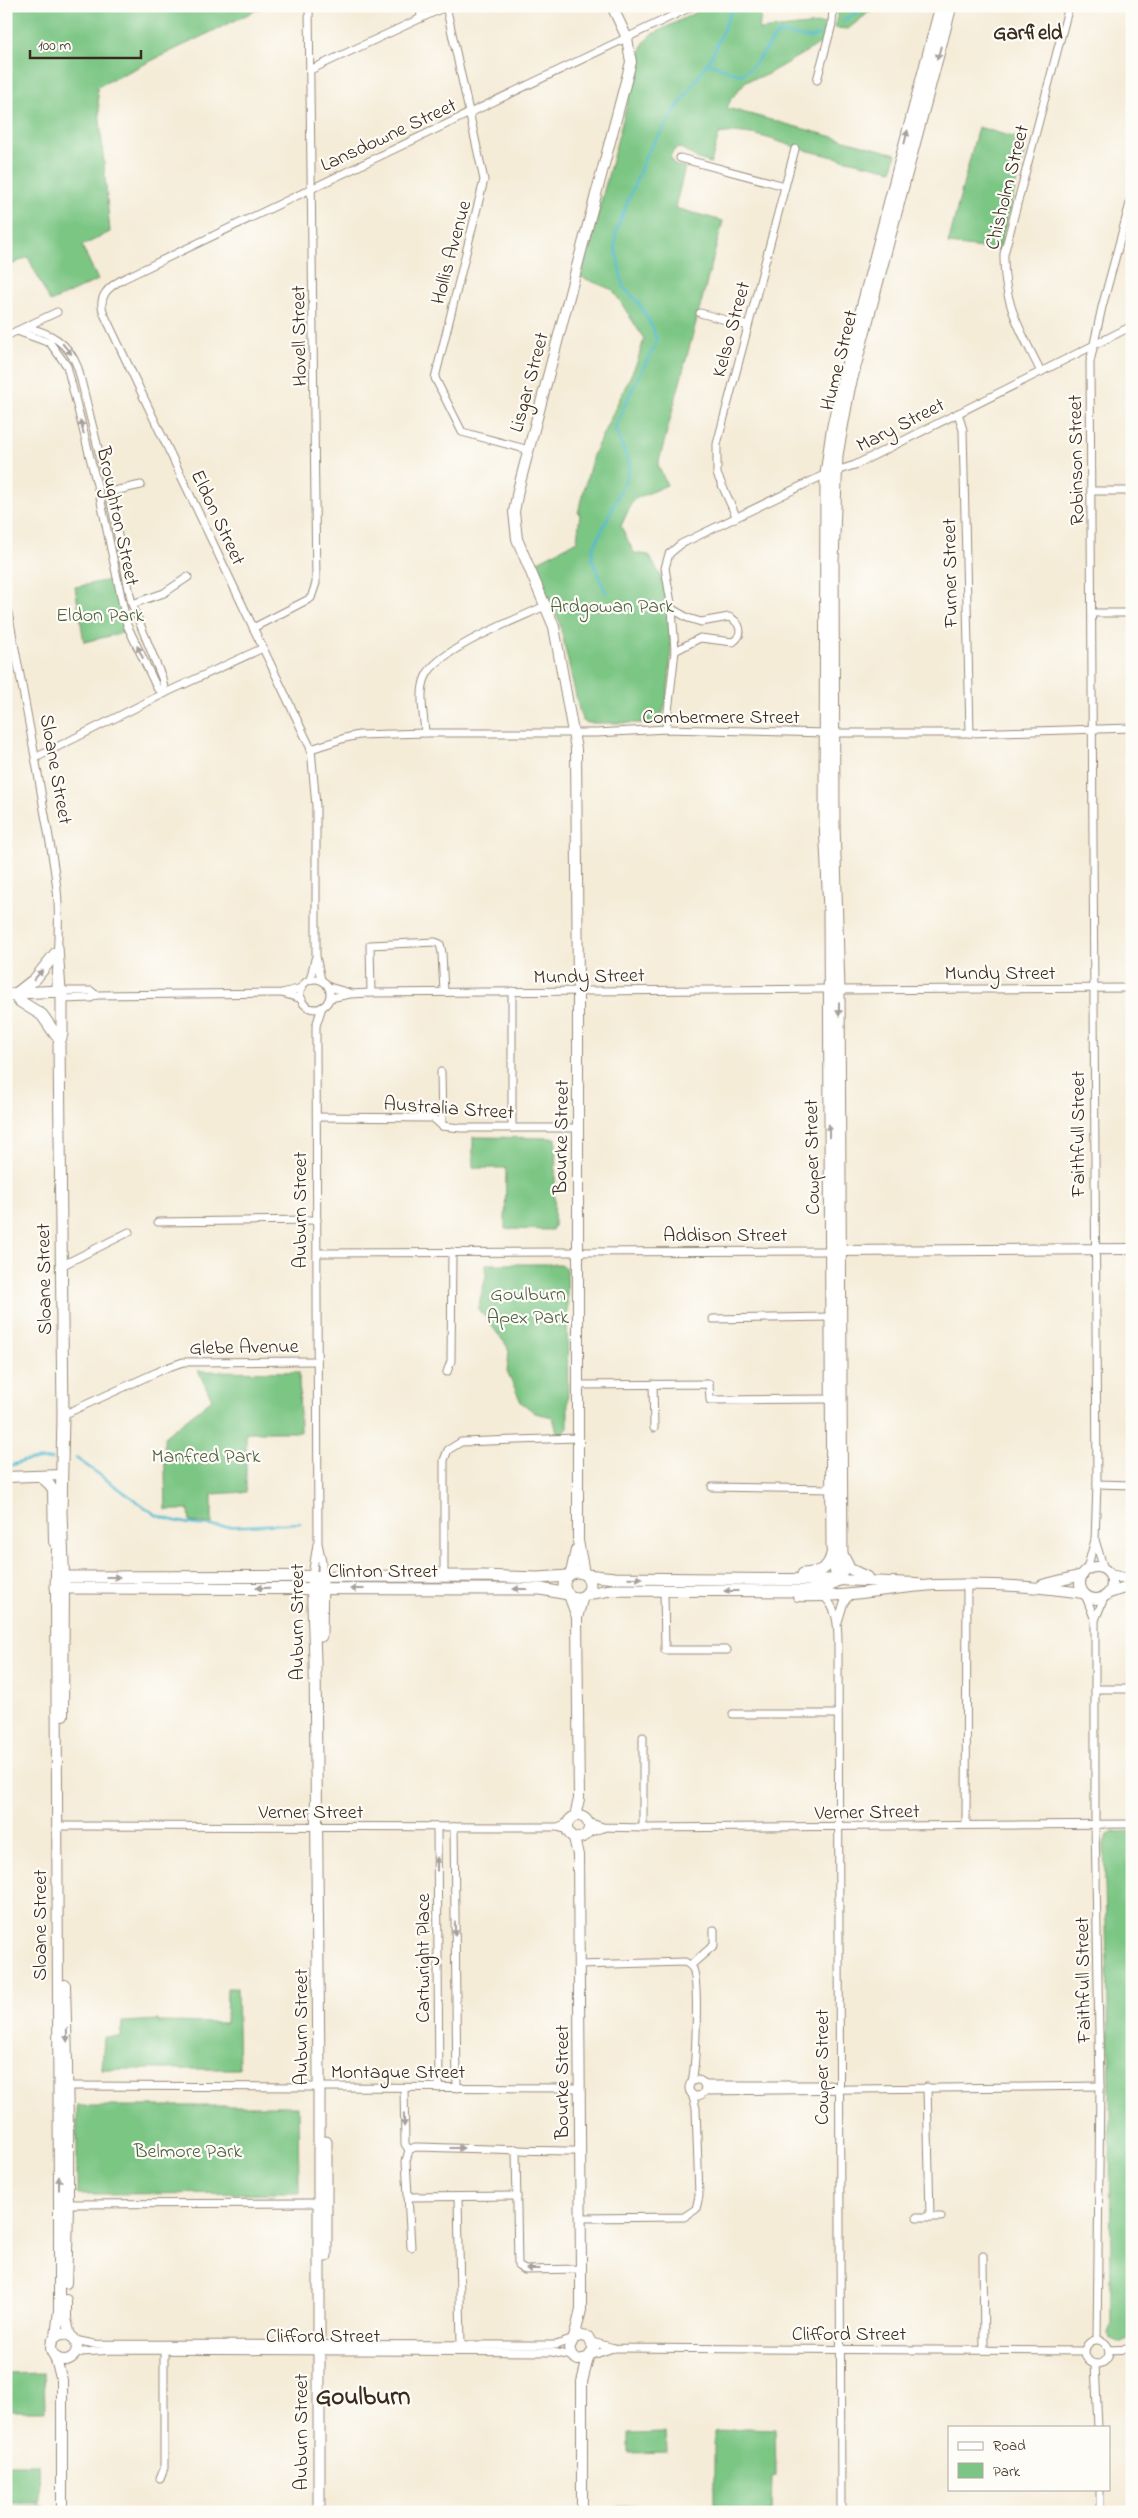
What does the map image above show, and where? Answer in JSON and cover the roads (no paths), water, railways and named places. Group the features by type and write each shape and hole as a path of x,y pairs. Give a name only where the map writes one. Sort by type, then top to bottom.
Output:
{"main road":[{"name":"Hume Street","path":"831,733 833,561 829,446 841,388 941,6"},
{"name":"Hume Street","path":"831,473 849,389 952,6"},
{"name":"Cowper Street","path":"831,733 834,825 837,1580"},
{"path":"12,997 36,979 57,948"},
{"path":"12,997 59,995"},
{"name":"Sloane Street","path":"59,995 57,1040 63,1415 60,1583"},
{"path":"12,997 42,1015 57,1040"},
{"name":"Cowper Street","path":"835,1251 831,1317 831,1399 832,1489 837,1550"},
{"name":"Sloane Street","path":"60,1583 55,1553 61,1513"},
{"path":"709,1578 738,1574 813,1573 828,1566 837,1550"},
{"path":"585,1574 590,1584 585,1595"},
{"path":"585,1574 837,1580 830,1586 819,1590 611,1590 576,1598 569,1594 564,1585 569,1575 585,1574"},
{"name":"Clinton Street","path":"167,1583 317,1576 538,1578 569,1575"},
{"name":"Auburn Street","path":"317,1576 324,2512"},
{"name":"Clinton Street","path":"60,1583 167,1583 316,1588 541,1589 569,1594"},
{"name":"Auburn Street","path":"319,2512 322,2349 318,2203 322,2087"}],"street":[{"name":"Hovell Street","path":"253,628 305,602 315,592 310,6"},
{"path":"420,6 422,18"},
{"path":"310,70 446,6"},
{"name":"Hollis Avenue","path":"446,6 484,187 435,378 462,432 529,450"},
{"name":"Lisgar Street","path":"574,733 557,640 546,606 521,552 515,525 516,498 630,67 632,55 627,38 612,6"},
{"name":"Lansdowne Street","path":"102,298 110,286 123,279 627,38 673,11 693,6"},
{"path":"817,80 832,24 833,6"},
{"name":"Chisholm Street","path":"1041,372 1012,312 1004,286 1004,254 1069,6"},
{"name":"Kelso Street","path":"736,516 718,474 717,444 795,149"},
{"path":"680,158 785,186"},
{"name":"Robinson Street","path":"1092,729 1090,380 1093,345 1132,196"},
{"name":"Eldon Street","path":"102,298 101,306 104,314 311,749"},
{"path":"6,336 57,312"},
{"path":"700,313 748,326"},
{"name":"Mary Street","path":"672,609 665,568 669,554 681,544 736,516 831,473 855,466 1132,326"},
{"name":"Broughton Street","path":"25,327 54,336 75,360 110,492 132,604 162,678 164,693"},
{"name":"Broughton Street","path":"17,331 50,343 68,366 100,497 127,625 157,688 164,693"},
{"name":"Furner Street","path":"958,413 963,430 970,733"},
{"name":"Broughton Street","path":"110,492 141,485"},
{"path":"1092,491 1132,491"},
{"name":"Broughton Street","path":"132,604 164,593 188,577"},
{"name":"Sloane Street","path":"6,602 37,757 57,891 59,995"},
{"path":"425,733 423,690 426,676 435,663 453,650 546,606"},
{"path":"672,609 688,618 701,622 729,617 739,623 740,629 738,639 733,642 700,638 675,651"},
{"path":"666,728 675,651 672,609"},
{"path":"1092,613 1132,613"},
{"path":"37,757 164,693 263,648"},
{"name":"Combermere Street","path":"311,749 359,735 425,733 574,733 666,728 831,733 970,733 1132,728"},
{"name":"Faithfull Street","path":"1084,1572 1095,1540 1097,1484 1092,729"},
{"name":"Bourke Street","path":"574,733 576,762 579,1128 577,1252 579,1385 578,1541 585,1574"},
{"path":"282,992 302,999 310,1007 322,1007 330,998 329,987 321,980 316,956 316,806 311,749"},
{"path":"371,993 370,945 435,942 440,944 442,953 444,992"},
{"path":"59,995 91,998 96,995 282,992 302,988 310,980 316,956"},
{"path":"310,980 321,980"},
{"name":"Mundy Street","path":"329,987 350,994"},
{"path":"302,988 302,999"},
{"name":"Mundy Street","path":"330,998 350,994 444,992 1132,988"},
{"path":"512,992 512,1128"},
{"name":"Auburn Street","path":"310,1007 316,1026 318,1543 322,1562 317,1576"},
{"name":"Auburn Street","path":"316,1026 322,1007"},
{"path":"440,1072 442,1126"},
{"name":"Australia Street","path":"317,1118 433,1118 442,1126 579,1128"},
{"path":"158,1222 317,1220"},
{"path":"61,1266 129,1232"},
{"name":"Addison Street","path":"318,1252 1132,1249"},
{"path":"447,1372 451,1362 452,1252"},
{"path":"713,1319 831,1317"},
{"name":"Glebe Avenue","path":"63,1415 183,1362 317,1361"},
{"path":"653,1384 654,1428"},
{"path":"579,1385 709,1384 710,1400 831,1399"},
{"path":"444,1576 444,1460 452,1446 461,1442 578,1438"},
{"path":"6,1477 62,1475"},
{"path":"40,1476 50,1484 53,1490 55,1553"},
{"path":"1097,1484 1132,1485"},
{"path":"712,1487 832,1489"},
{"name":"Faithfull Street","path":"1095,1540 1107,1572"},
{"name":"Bourke Street","path":"569,1575 578,1541"},
{"path":"837,1550 853,1572 878,1580"},
{"path":"1036,1586 1084,1572 1095,1566 1132,1580"},
{"path":"1084,1572 1079,1584 1084,1595"},
{"path":"1106,1595 1112,1584 1107,1572"},
{"path":"837,1580 878,1580 934,1586"},
{"path":"837,1580 850,1586 903,1589"},
{"name":"Sloane Street","path":"60,1583 69,2204 66,2310 72,2338"},
{"name":"Sloane Street","path":"56,2337 59,2254 60,1583"},
{"path":"966,1825 967,1585"},
{"path":"780,1591 794,1596 822,1596 934,1586 1036,1586 1084,1595 1095,1600 1132,1586"},
{"path":"664,1590 665,1650 727,1650"},
{"name":"Bourke Street","path":"569,1594 577,1618 579,1799 576,1827 578,1855 578,2088 581,2310 573,2339"},
{"name":"Cowper Street","path":"841,2512 838,1622 844,1602 852,1594"},
{"name":"Bourke Street","path":"577,1618 585,1595"},
{"name":"Faithfull Street","path":"1084,1595 1095,1620"},
{"name":"Faithfull Street","path":"1096,2340 1100,2086 1094,1689 1095,1620 1106,1595"},
{"name":"Cowper Street","path":"822,1596 830,1604 838,1622"},
{"path":"1094,1689 1132,1689"},
{"path":"733,1714 837,1714"},
{"path":"643,1737 643,1828"},
{"name":"Verner Street","path":"63,1826 838,1828 1132,1824"},
{"name":"Cartwright Place","path":"437,1827 439,2088"},
{"name":"Cartwright Place","path":"454,1827 457,2088"},
{"path":"691,1965 714,1945 714,1930"},
{"path":"578,1965 685,1962 691,1965 694,1977 696,2068 700,2086 696,2108 699,2196 696,2209 684,2217 676,2218 581,2218"},
{"path":"54,2057 58,2042"},
{"path":"59,2135 63,2123 63,2090 67,2086"},
{"name":"Montague Street","path":"67,2086 578,2088"},
{"path":"692,2094 700,2086"},
{"path":"696,2108 689,2087 830,2091 840,2088 1100,2086"},
{"path":"927,2087 930,2217"},
{"path":"404,2088 405,2144 409,2150"},
{"path":"410,2247 406,2154 409,2150 415,2147 579,2151"},
{"path":"516,2149 518,2266 525,2270 581,2269"},
{"path":"408,2197 516,2196"},
{"path":"458,2197 459,2349"},
{"path":"59,2254 63,2240 63,2215 69,2204 318,2203"},
{"path":"917,2217 941,2217"},
{"path":"984,2256 984,2349"},
{"name":"Bourke Street","path":"581,2310 590,2340"},
{"path":"62,2380 71,2357 77,2348 72,2338 61,2334 56,2337 51,2349 62,2380 62,2512"},
{"path":"582,2382 569,2348 573,2339 581,2336 590,2340 594,2348 589,2357 582,2382 582,2512"},
{"name":"Clifford Street","path":"72,2338 94,2344 164,2348"},
{"name":"Clifford Street","path":"475,2349 556,2345 573,2339"},
{"name":"Clifford Street","path":"590,2340 614,2348 1084,2351"},
{"path":"1095,2364 1086,2358 1084,2351 1089,2342 1103,2341 1109,2350"},
{"path":"160,2478 164,2468 164,2348"},
{"name":"Clifford Street","path":"71,2357 82,2352 164,2348 475,2349 552,2352 573,2357"},
{"name":"Clifford Street","path":"589,2357 614,2348"},
{"path":"1109,2350 1132,2349"},
{"path":"1095,2364 1105,2360 1109,2350"},
{"path":"55,2357 61,2360 71,2357"},
{"path":"573,2357 582,2360 589,2357"},
{"path":"1095,2364 1098,2426"},
{"path":"1100,2490 1100,2512"}],"waterway":[{"path":"606,593 592,559 593,549 626,479 630,466 615,428 630,393 657,342 652,326 638,302 623,287 615,245 616,231 647,153 712,56 733,6"},
{"path":"842,21 858,12 863,6"},
{"path":"707,64 742,74 753,65 778,34 807,38 818,35"},
{"path":"76,1458 156,1515 173,1521 209,1526 300,1523"},
{"path":"6,1467 24,1461 52,1459"}],"district":[{"name":"Garfield","path":"1028,32"},
{"name":"Goulburn","path":"363,2395"}],"park label":[{"name":"Ardgowan Park","path":"612,605"},
{"name":"Eldon Park","path":"100,614"},
{"name":"Goulburn Apex Park","path":"528,1304"},
{"name":"Manfred Park","path":"206,1455"},
{"name":"Belmore Park","path":"188,2150"}]}
